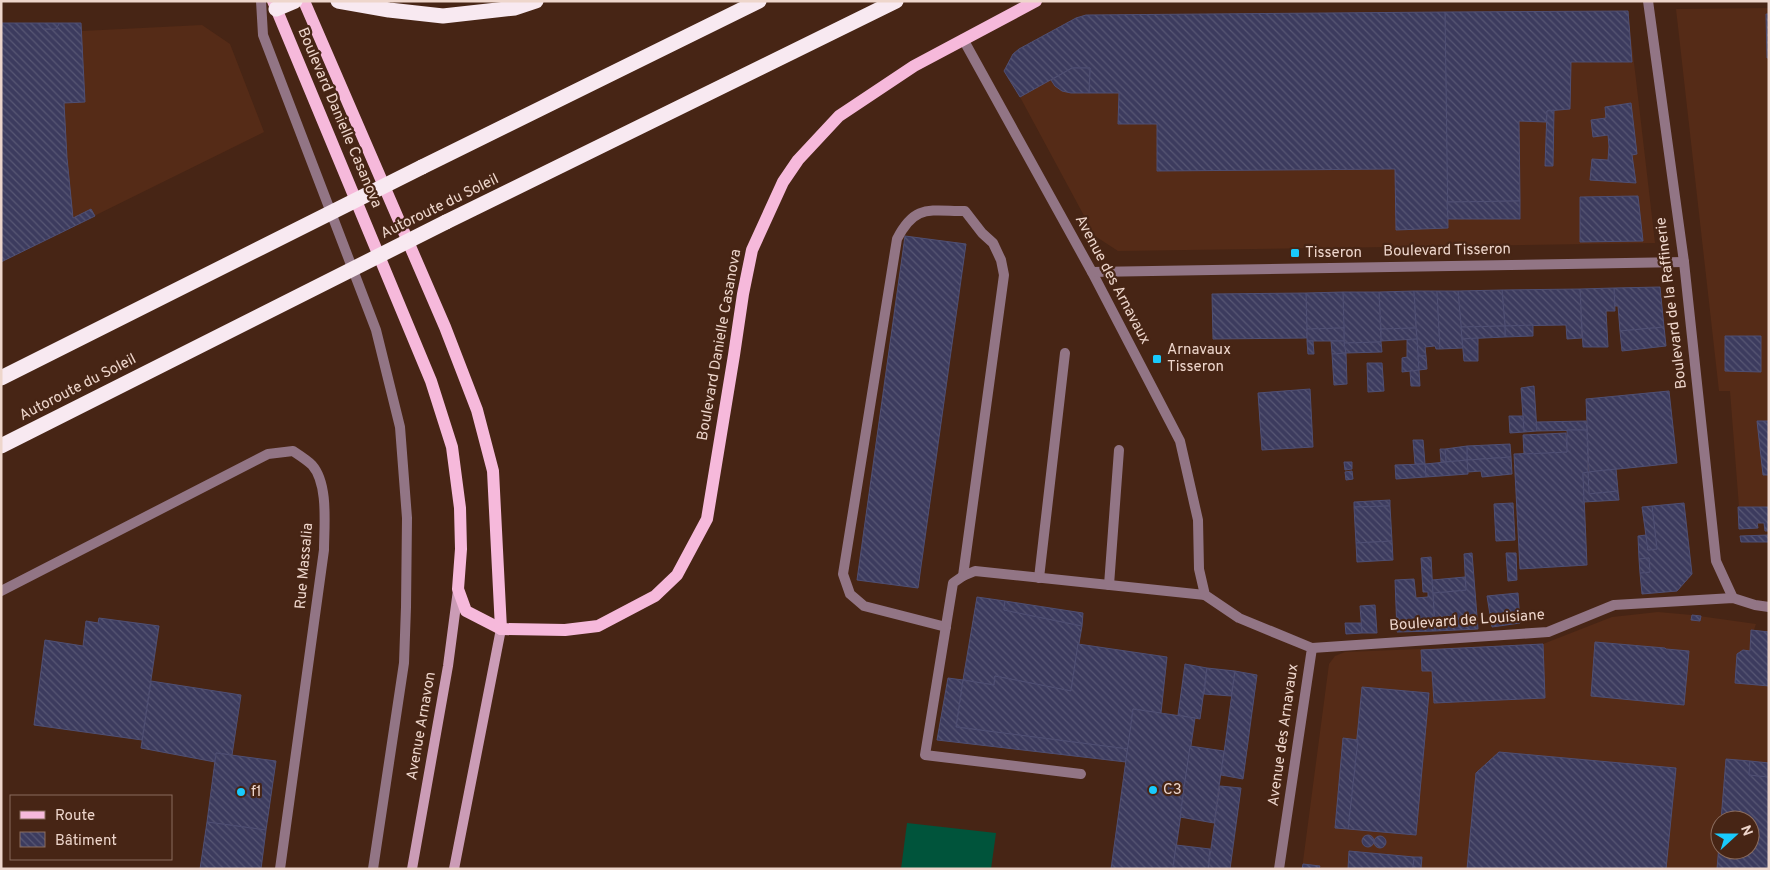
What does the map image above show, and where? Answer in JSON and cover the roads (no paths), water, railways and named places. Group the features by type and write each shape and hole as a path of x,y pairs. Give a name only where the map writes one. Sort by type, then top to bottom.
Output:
{"highway":[{"path":"275,5 295,1"},
{"path":"338,1 389,10 443,16 515,8 536,1"},
{"path":"1,378 759,1"},
{"name":"Autoroute du Soleil","path":"1,446 446,222 896,1"}],"main road":[{"name":"Boulevard Danielle Casanova","path":"304,1 445,327 477,410 493,471 501,629"},
{"name":"Boulevard Danielle Casanova","path":"275,5 431,381 452,447 460,508 461,549 458,589 466,611 501,629 565,630 598,626 655,596 677,574 707,519 743,294 752,250 783,182 798,160 839,116 914,66 1036,1"},
{"name":"Avenue Arnavon","path":"412,869 448,666 458,589"},
{"path":"454,869 501,629"}],"street":[{"path":"261,1 263,36 376,330 400,427 407,518 404,663 373,869"},
{"name":"Boulevard de la Raffinerie","path":"1648,1 1684,262 1716,561 1733,598"},
{"name":"Avenue des Arnavaux","path":"963,39 1092,272 1180,441 1198,520 1199,569 1205,595 1239,618 1312,648 1279,869"},
{"path":"946,627 864,606 850,594 843,574 896,239 905,224 921,212 965,211 982,233 993,243 1001,260 1004,275 963,576"},
{"name":"Boulevard Tisseron","path":"1092,272 1684,262"},
{"path":"1039,578 1065,353"},
{"path":"1109,585 1119,450"},
{"name":"Rue Massalia","path":"1,591 268,454 294,451 313,466 322,482 324,550 280,869"},
{"path":"1081,774 925,755 954,583 963,576 975,571 1205,595"},
{"name":"Boulevard de Louisiane","path":"1312,648 1548,632 1614,605 1733,598 1769,607"}],"place":[{"name":"Tisseron","path":"1295,253"},
{"name":"Arnavaux Tisseron","path":"1157,359"},
{"name":"C3","path":"1153,790"},
{"name":"f1","path":"241,792"}]}
